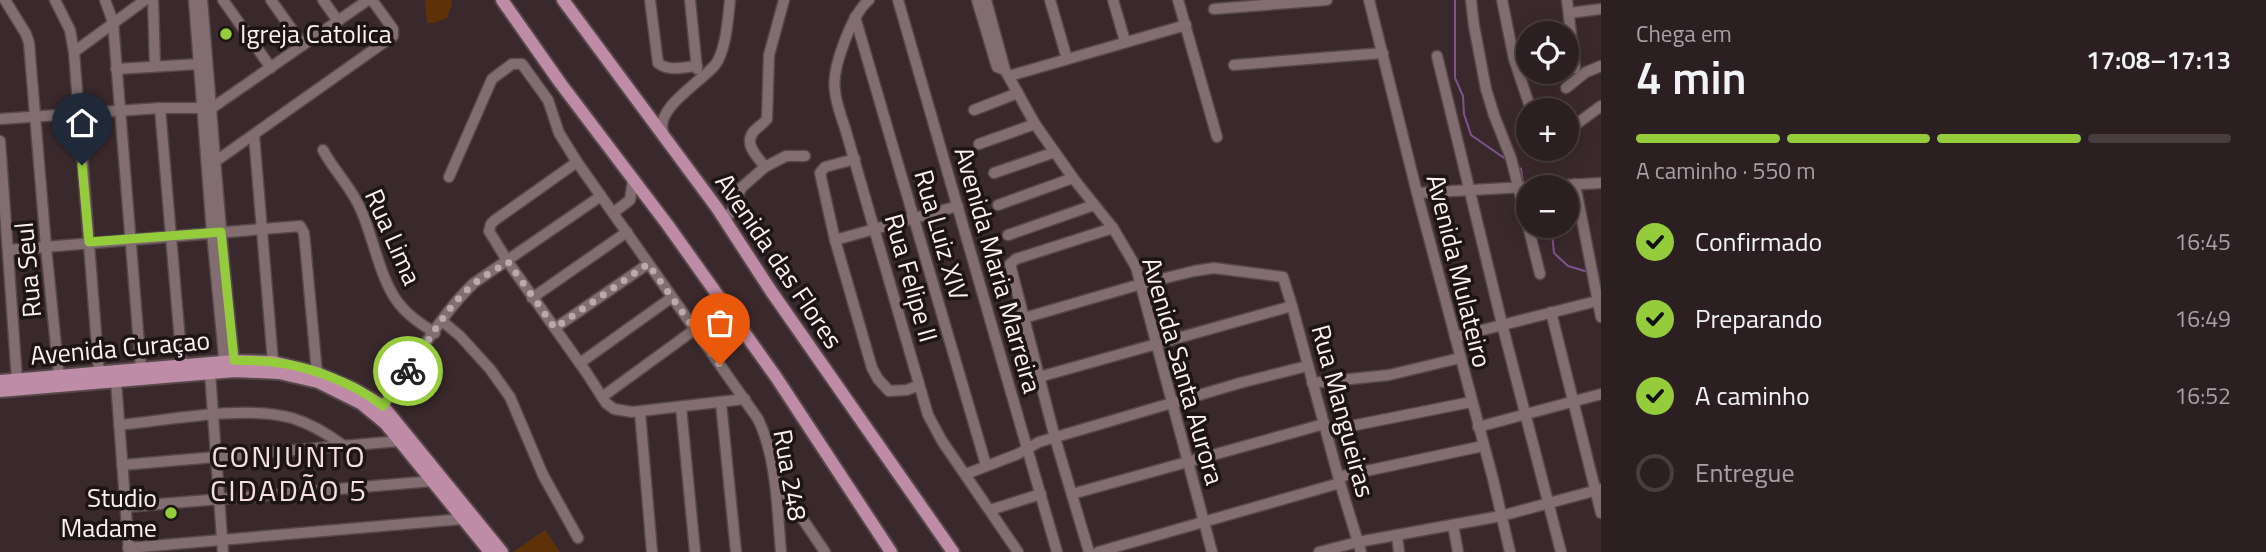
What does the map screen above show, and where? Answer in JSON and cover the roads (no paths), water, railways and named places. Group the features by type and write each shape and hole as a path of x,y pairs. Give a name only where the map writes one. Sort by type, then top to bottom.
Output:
{"main road":[{"path":"502,0 776,377 891,552"},
{"name":"Avenida das Flores","path":"563,0 723,218 953,552"},
{"name":"Avenida Curaçao","path":"0,382 182,365 230,366 273,362 317,373 352,388 379,410 502,552"},
{"name":"Avenida Curaçao","path":"0,391 211,373 230,366 318,382 379,410 400,441 490,552"}],"street":[{"name":"Rua Seul","path":"5,0 29,43 59,376"},
{"path":"55,0 70,30 74,52 99,372"},
{"path":"105,0 113,22 141,369"},
{"path":"74,52 145,0"},
{"path":"153,0 155,66"},
{"path":"194,0 199,64 216,161 215,236"},
{"path":"202,0 215,236 230,366"},
{"path":"223,0 271,68"},
{"path":"271,0 303,45"},
{"path":"323,0 338,21"},
{"path":"0,120 207,107 271,68 370,0 394,34 216,161"},
{"path":"650,0 658,63 672,69 697,66"},
{"path":"690,0 697,81"},
{"path":"665,138 661,125 665,114 716,64 722,50 730,0"},
{"path":"765,167 749,146 749,141 752,133 767,119 769,55 784,0"},
{"name":"Rua Felipe II","path":"869,0 855,17 834,80 835,91 933,427 1018,552"},
{"name":"Avenida Maria Marreira","path":"898,0 1057,552"},
{"path":"976,0 997,67 1007,73 1068,59 1186,25"},
{"path":"986,0 1007,73"},
{"path":"1049,0 1068,59"},
{"path":"1113,0 1125,41"},
{"path":"1178,0 1217,137"},
{"path":"1214,9 1327,0"},
{"name":"Avenida Mulateiro","path":"1369,0 1510,552"},
{"path":"1471,0 1486,89 1516,182"},
{"path":"1502,0 1514,59 1527,98"},
{"path":"1567,0 1570,21"},
{"path":"1569,13 1601,9"},
{"name":"Rua Luiz XIV","path":"855,17 986,465"},
{"path":"1234,65 1383,53"},
{"path":"1437,56 1561,552"},
{"path":"116,69 199,64"},
{"name":"Rua 248","path":"449,177 492,79 512,64 522,64 548,100 559,133 577,162 745,399 762,428 774,477 781,552"},
{"path":"1566,88 1586,72 1601,66"},
{"name":"Avenida Santa Aurora","path":"1007,73 1035,124 1128,251 1141,284 1212,552"},
{"path":"974,110 1018,93"},
{"path":"638,102 654,115 665,114"},
{"path":"1579,122 1601,106"},
{"path":"160,108 182,365"},
{"path":"979,144 1035,124"},
{"path":"254,135 273,362"},
{"path":"0,141 17,380"},
{"name":"Rua Lima","path":"323,150 360,208 396,301 414,318 435,332"},
{"path":"994,173 1055,152"},
{"path":"723,218 732,212 741,188 765,167 786,156 805,156"},
{"path":"855,159 825,167 820,173 835,240 867,351 878,379 888,391 896,392 919,385"},
{"path":"577,162 495,220 489,232 602,397 610,407 619,411 640,412 745,399"},
{"path":"998,205 1073,178"},
{"path":"614,212 629,200 633,180"},
{"path":"1579,184 1601,183"},
{"path":"1417,193 1516,187"},
{"path":"379,410 442,321 474,283 601,196"},
{"path":"629,200 650,202"},
{"path":"1008,235 1094,205"},
{"path":"835,240 958,206"},
{"path":"1579,209 1601,317"},
{"path":"8,250 130,239 215,236 302,227 317,373"},
{"path":"1089,552 1055,438 1010,267 1011,262 1016,259 1113,228"},
{"path":"532,298 627,232"},
{"path":"1530,238 1540,275"},
{"path":"555,328 648,264"},
{"name":"Rua Mangueiras","path":"1141,284 1214,268 1279,275 1285,280 1359,547"},
{"path":"1024,318 1141,284"},
{"path":"580,363 671,298"},
{"path":"1455,337 1597,301"},
{"path":"1039,377 1293,306"},
{"path":"1550,312 1572,402 1598,490 1601,513"},
{"path":"442,321 460,336 510,397 543,475 578,538"},
{"path":"602,397 694,330"},
{"path":"1312,383 1389,375 1460,358"},
{"path":"966,474 1055,438 1307,366"},
{"path":"211,373 223,552"},
{"path":"116,382 128,550 463,519"},
{"path":"1478,427 1601,394"},
{"path":"721,402 736,552"},
{"path":"1072,494 1325,428 1471,402"},
{"path":"681,407 695,552"},
{"path":"640,412 652,552"},
{"path":"119,425 244,413 268,414 293,419 327,434 344,446"},
{"path":"122,465 400,441"},
{"path":"1098,552 1339,480 1483,446"},
{"path":"774,477 823,551"},
{"path":"125,507 433,481"},
{"path":"1319,552 1359,547 1396,535 1501,516 1598,490"},
{"path":"990,510 1041,494"},
{"path":"1453,525 1458,552"},
{"path":"1396,535 1399,552"}],"waterway":[{"path":"1455,0 1455,78 1463,96 1464,114 1471,135 1507,160"},
{"path":"1517,166 1522,175"},
{"path":"1552,238 1554,253 1568,266 1588,272"}],"place":[{"name":"Igreja Catolica","path":"226,34"},
{"name":"Studio Madame","path":"171,513"}],"district":[{"name":"CONJUNTO CIDADÃO 5","path":"289,474"}]}
